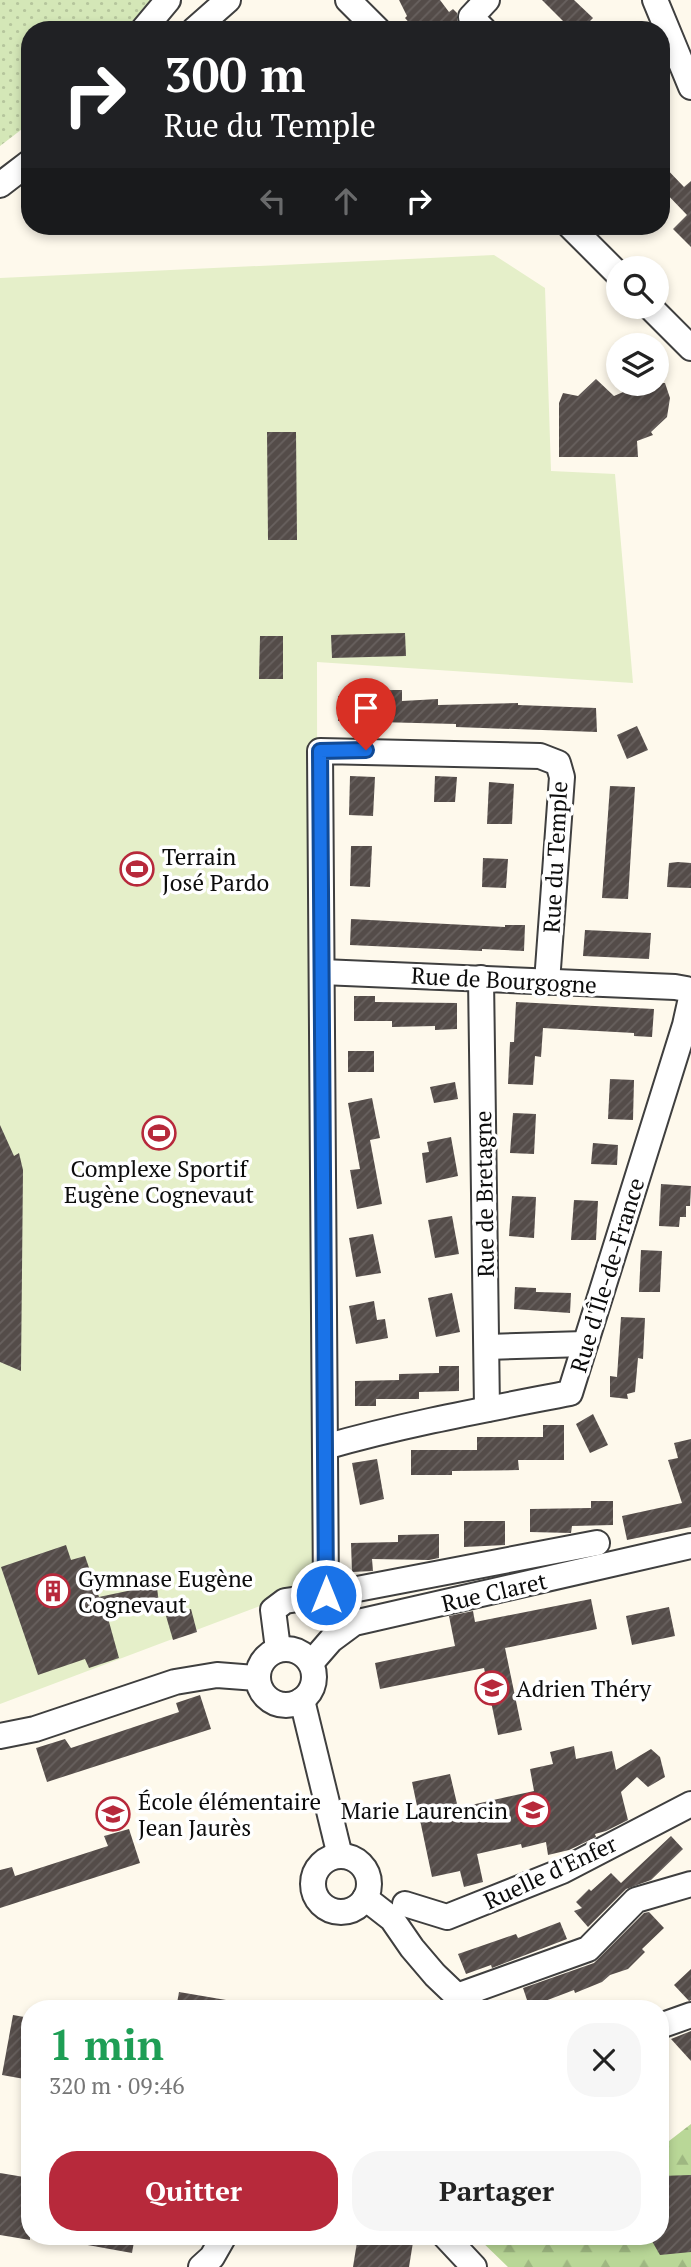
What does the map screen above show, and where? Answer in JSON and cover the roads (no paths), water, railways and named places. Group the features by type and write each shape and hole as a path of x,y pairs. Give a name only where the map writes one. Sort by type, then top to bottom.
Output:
{"street":[{"path":"150,21 168,0"},
{"path":"204,21 228,0"},
{"path":"348,0 369,21"},
{"path":"479,21 471,17 486,0"},
{"path":"655,0 664,21"},
{"path":"670,36 691,87"},
{"path":"0,185 21,169"},
{"path":"579,235 606,262"},
{"path":"662,319 691,348"},
{"name":"Rue du Temple","path":"322,972 320,751 540,756 558,762 562,777 547,982"},
{"path":"322,972 326,1595"},
{"name":"Rue de Bourgogne","path":"322,972 547,982 689,995"},
{"name":"Rue de Bretagne","path":"481,978 487,1409"},
{"name":"Rue d'Île-de-France","path":"326,1447 487,1409 570,1393 689,995"},
{"path":"486,1347 585,1344"},
{"path":"278,1649 273,1610 285,1601 597,1543"},
{"name":"Rue Claret","path":"311,1663 331,1640 354,1623 691,1546"},
{"path":"291,1648 302,1653 311,1663 314,1675 309,1692 294,1702 265,1697 257,1678 259,1665 267,1655 278,1649 291,1648"},
{"path":"0,1736 35,1728 175,1682 217,1675 257,1678"},
{"path":"294,1702 333,1858"},
{"name":"Ruelle d'Enfer","path":"405,1904 447,1917 562,1871 691,1804"},
{"path":"333,1858 354,1860 365,1870 369,1886 365,1898 352,1910 344,1912 327,1909 315,1896 313,1878 316,1871 333,1858"},
{"path":"473,2000 588,1949 636,1900 691,1884"},
{"path":"365,1898 392,1919 412,1948 463,2000"},
{"path":"669,2023 691,2015"},
{"path":"201,2267 212,2257 218,2245"},
{"path":"453,2245 474,2267"}],"place":[{"name":"Terrain José Pardo","path":"137,869"},
{"name":"Complexe Sportif Eugène Cognevaut","path":"159,1133"},
{"name":"Gymnase Eugène Cognevaut","path":"53,1591"},
{"name":"Adrien Théry","path":"492,1688"},
{"name":"Marie Laurencin","path":"533,1810"},
{"name":"École élémentaire Jean Jaurès","path":"113,1814"}]}
